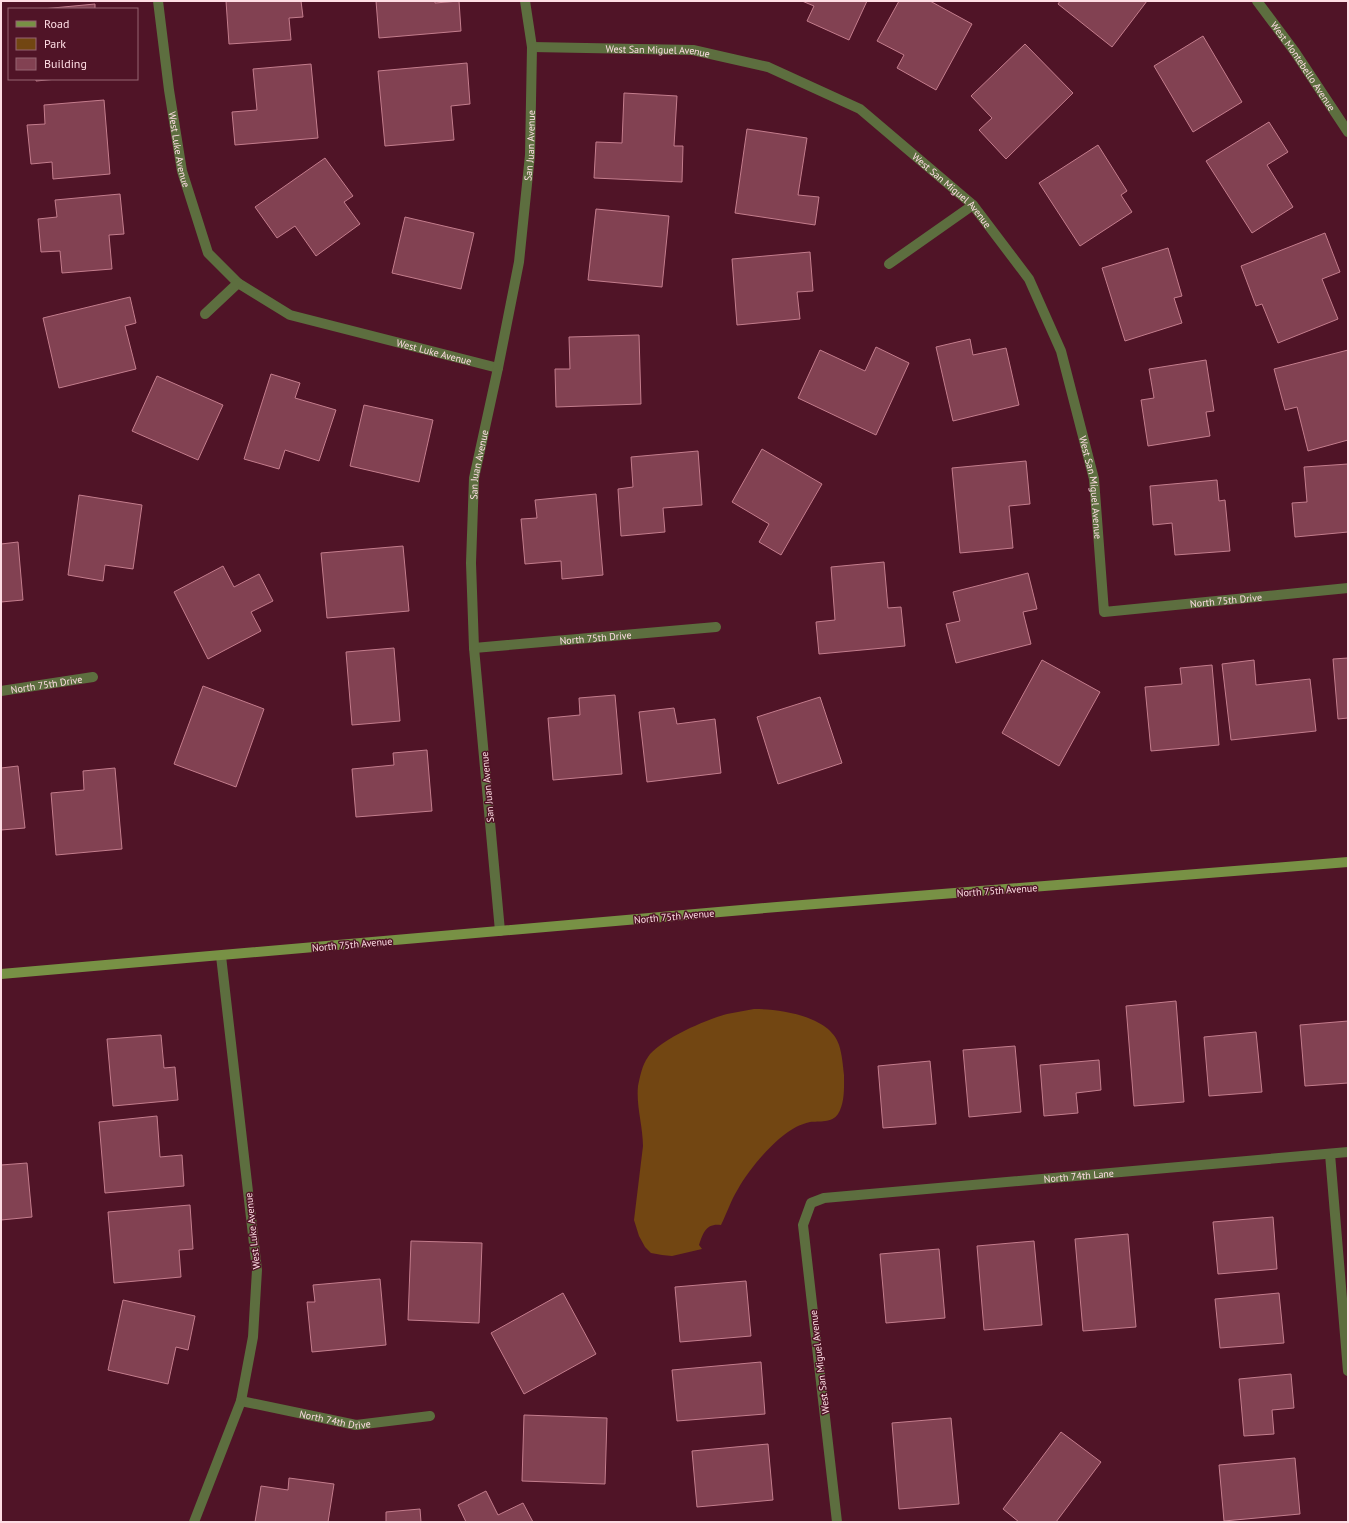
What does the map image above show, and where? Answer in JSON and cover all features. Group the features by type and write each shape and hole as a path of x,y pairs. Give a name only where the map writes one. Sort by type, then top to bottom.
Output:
{"main road":[{"name":"North 75th Avenue","path":"1,974 777,907 1348,862"}],"street":[{"name":"West Luke Avenue","path":"158,1 169,90 182,171 208,253 238,283 290,315 498,368"},
{"name":"San Juan Avenue","path":"500,931 474,648 471,563 474,478 519,262 530,155 532,47 525,1"},
{"name":"West Montebello Avenue","path":"1257,1 1295,52 1348,132"},
{"name":"West San Miguel Avenue","path":"532,47 693,50 768,67 860,109 973,206 1029,279 1061,351 1094,479 1104,612"},
{"path":"889,264 973,206"},
{"path":"205,314 238,283"},
{"name":"North 75th Drive","path":"1104,612 1348,588"},
{"name":"North 75th Drive","path":"474,648 716,627"},
{"name":"North 75th Drive","path":"1,691 92,677"},
{"name":"West Luke Avenue","path":"194,1522 241,1401 252,1338 257,1270 221,956"},
{"name":"North 74th Lane","path":"811,1203 824,1198 1348,1152"},
{"path":"1330,1154 1348,1371"},
{"name":"West San Miguel Avenue","path":"811,1203 802,1225 838,1522"},
{"name":"North 74th Drive","path":"241,1401 356,1425 430,1416"}],"green space":[{"path":"754,1009 765,1009 803,1016 826,1027 834,1035 840,1049 844,1075 844,1095 840,1110 832,1119 810,1122 796,1127 771,1146 743,1181 733,1198 721,1225 709,1227 706,1230 699,1245 702,1249 672,1256 651,1253 645,1247 639,1236 634,1220 643,1146 638,1101 638,1086 644,1064 654,1050 662,1044 696,1025 727,1014"}],"building":[{"path":"226,1 301,1 303,17 289,18 291,40 229,44"},
{"path":"376,1 435,1 435,3 459,1 461,31 379,38"},
{"path":"802,1 867,1 849,40 807,21 814,6"},
{"path":"899,1 930,1 972,24 936,90 897,68 904,55 877,41"},
{"path":"1060,1 1147,1 1112,47 1058,4"},
{"path":"95,4 95,8 53,8"},
{"path":"1203,36 1242,102 1193,132 1154,66"},
{"path":"1025,44 1073,93 1006,159 979,130 992,118 971,96"},
{"path":"467,63 470,104 451,106 454,140 385,146 378,71"},
{"path":"311,64 318,138 235,145 232,112 257,110 253,69"},
{"path":"624,93 677,96 674,146 683,146 682,182 594,178 596,142 622,143"},
{"path":"104,100 110,174 53,179 52,162 31,164 27,125 45,124 44,105"},
{"path":"1269,122 1288,152 1267,165 1293,207 1252,233 1206,161"},
{"path":"747,129 807,138 798,195 819,197 815,225 735,213"},
{"path":"1098,145 1127,191 1121,195 1132,212 1080,246 1039,183"},
{"path":"325,158 353,196 344,202 360,224 316,256 295,226 277,238 255,207"},
{"path":"120,194 124,234 109,235 112,269 62,273 60,251 41,252 38,219 57,217 55,200"},
{"path":"596,209 669,216 662,287 588,280"},
{"path":"405,217 474,233 461,289 392,273"},
{"path":"1325,233 1340,272 1322,279 1338,319 1278,343 1262,304 1256,306 1241,266"},
{"path":"1168,248 1182,296 1174,298 1182,323 1125,341 1102,268"},
{"path":"810,252 813,291 797,292 800,319 737,325 732,259"},
{"path":"130,297 136,323 125,326 136,369 59,388 43,318"},
{"path":"639,335 641,404 556,407 555,369 570,369 569,337"},
{"path":"970,339 973,355 1006,348 1019,405 953,421 936,347"},
{"path":"876,347 909,363 876,435 798,398 820,350 865,371"},
{"path":"1348,350 1348,440 1308,451 1297,407 1285,410 1274,369"},
{"path":"1206,360 1214,411 1206,412 1210,436 1148,446 1141,400 1154,398 1149,369"},
{"path":"271,374 300,383 295,398 336,410 319,461 285,450 279,469 244,459"},
{"path":"157,376 223,405 198,460 132,431"},
{"path":"364,405 433,420 419,482 350,466"},
{"path":"762,449 822,484 781,555 759,542 769,524 732,502"},
{"path":"698,451 702,505 663,508 665,532 621,536 618,489 633,487 631,457"},
{"path":"1026,461 1030,504 1009,506 1013,548 960,553 952,468"},
{"path":"1348,464 1348,532 1295,537 1292,503 1307,502 1304,467"},
{"path":"1217,480 1219,501 1225,500 1230,551 1175,555 1172,523 1153,525 1150,486"},
{"path":"596,494 603,575 562,579 561,561 525,564 521,519 537,518 535,500"},
{"path":"79,495 142,505 133,569 105,565 103,581 68,575"},
{"path":"18,542 23,600 1,602 1,544"},
{"path":"403,546 409,611 327,618 321,553"},
{"path":"884,562 888,608 901,607 905,646 819,654 816,622 835,620 831,567"},
{"path":"223,566 234,587 259,574 273,601 251,612 261,631 208,659 174,592"},
{"path":"1028,573 1037,609 1023,612 1031,644 956,663 946,624 960,621 953,592"},
{"path":"394,648 400,721 352,725 346,652"},
{"path":"1348,658 1348,718 1338,719 1333,659"},
{"path":"1042,660 1100,692 1059,766 1002,733"},
{"path":"1254,660 1256,685 1310,679 1316,731 1231,740 1222,664"},
{"path":"1212,665 1219,745 1151,751 1145,687 1182,684 1180,668"},
{"path":"203,686 264,709 236,787 174,764"},
{"path":"615,695 622,774 553,780 548,718 580,715 579,698"},
{"path":"820,697 842,763 778,784 757,717"},
{"path":"674,708 677,724 715,719 721,773 647,782 639,712"},
{"path":"427,750 432,811 356,817 352,769 394,765 393,753"},
{"path":"18,766 25,828 1,830 1,768"},
{"path":"115,768 122,849 56,855 51,793 84,790 83,771"},
{"path":"1176,1001 1184,1102 1134,1106 1126,1006"},
{"path":"1348,1021 1348,1083 1305,1086 1300,1025"},
{"path":"1256,1032 1262,1092 1209,1096 1204,1037"},
{"path":"161,1035 164,1068 175,1067 178,1100 113,1106 107,1039"},
{"path":"1015,1046 1021,1112 969,1117 963,1050"},
{"path":"1099,1060 1101,1090 1076,1093 1078,1113 1044,1116 1040,1065"},
{"path":"930,1061 936,1124 883,1128 878,1066"},
{"path":"157,1116 160,1157 182,1155 184,1186 105,1193 99,1122"},
{"path":"27,1163 32,1217 1,1220 1,1165"},
{"path":"190,1205 193,1249 179,1250 181,1277 114,1283 108,1212"},
{"path":"1273,1217 1277,1269 1218,1274 1213,1222"},
{"path":"1128,1234 1136,1327 1083,1331 1075,1239"},
{"path":"411,1241 482,1243 479,1323 408,1320"},
{"path":"1034,1241 1042,1325 984,1330 977,1246"},
{"path":"939,1249 945,1318 886,1323 880,1254"},
{"path":"380,1279 386,1345 312,1352 307,1302 315,1302 313,1285"},
{"path":"746,1281 751,1336 680,1342 675,1287"},
{"path":"563,1293 596,1354 524,1394 491,1333"},
{"path":"1279,1293 1284,1343 1220,1348 1215,1299"},
{"path":"123,1300 195,1316 188,1350 176,1347 168,1384 108,1370"},
{"path":"761,1362 765,1414 677,1421 672,1370"},
{"path":"1291,1374 1294,1408 1272,1410 1274,1434 1244,1436 1239,1379"},
{"path":"524,1415 607,1418 605,1484 522,1481"},
{"path":"951,1418 959,1504 899,1509 892,1423"},
{"path":"1061,1432 1101,1462 1056,1522 1019,1522 1003,1509"},
{"path":"768,1444 773,1500 697,1507 692,1451"},
{"path":"1295,1458 1300,1514 1224,1521 1219,1465"},
{"path":"289,1478 334,1484 328,1522 255,1522 261,1486 288,1490"},
{"path":"486,1491 498,1515 523,1503 533,1522 466,1522 458,1505"},
{"path":"420,1509 421,1522 386,1522 386,1512"}]}
